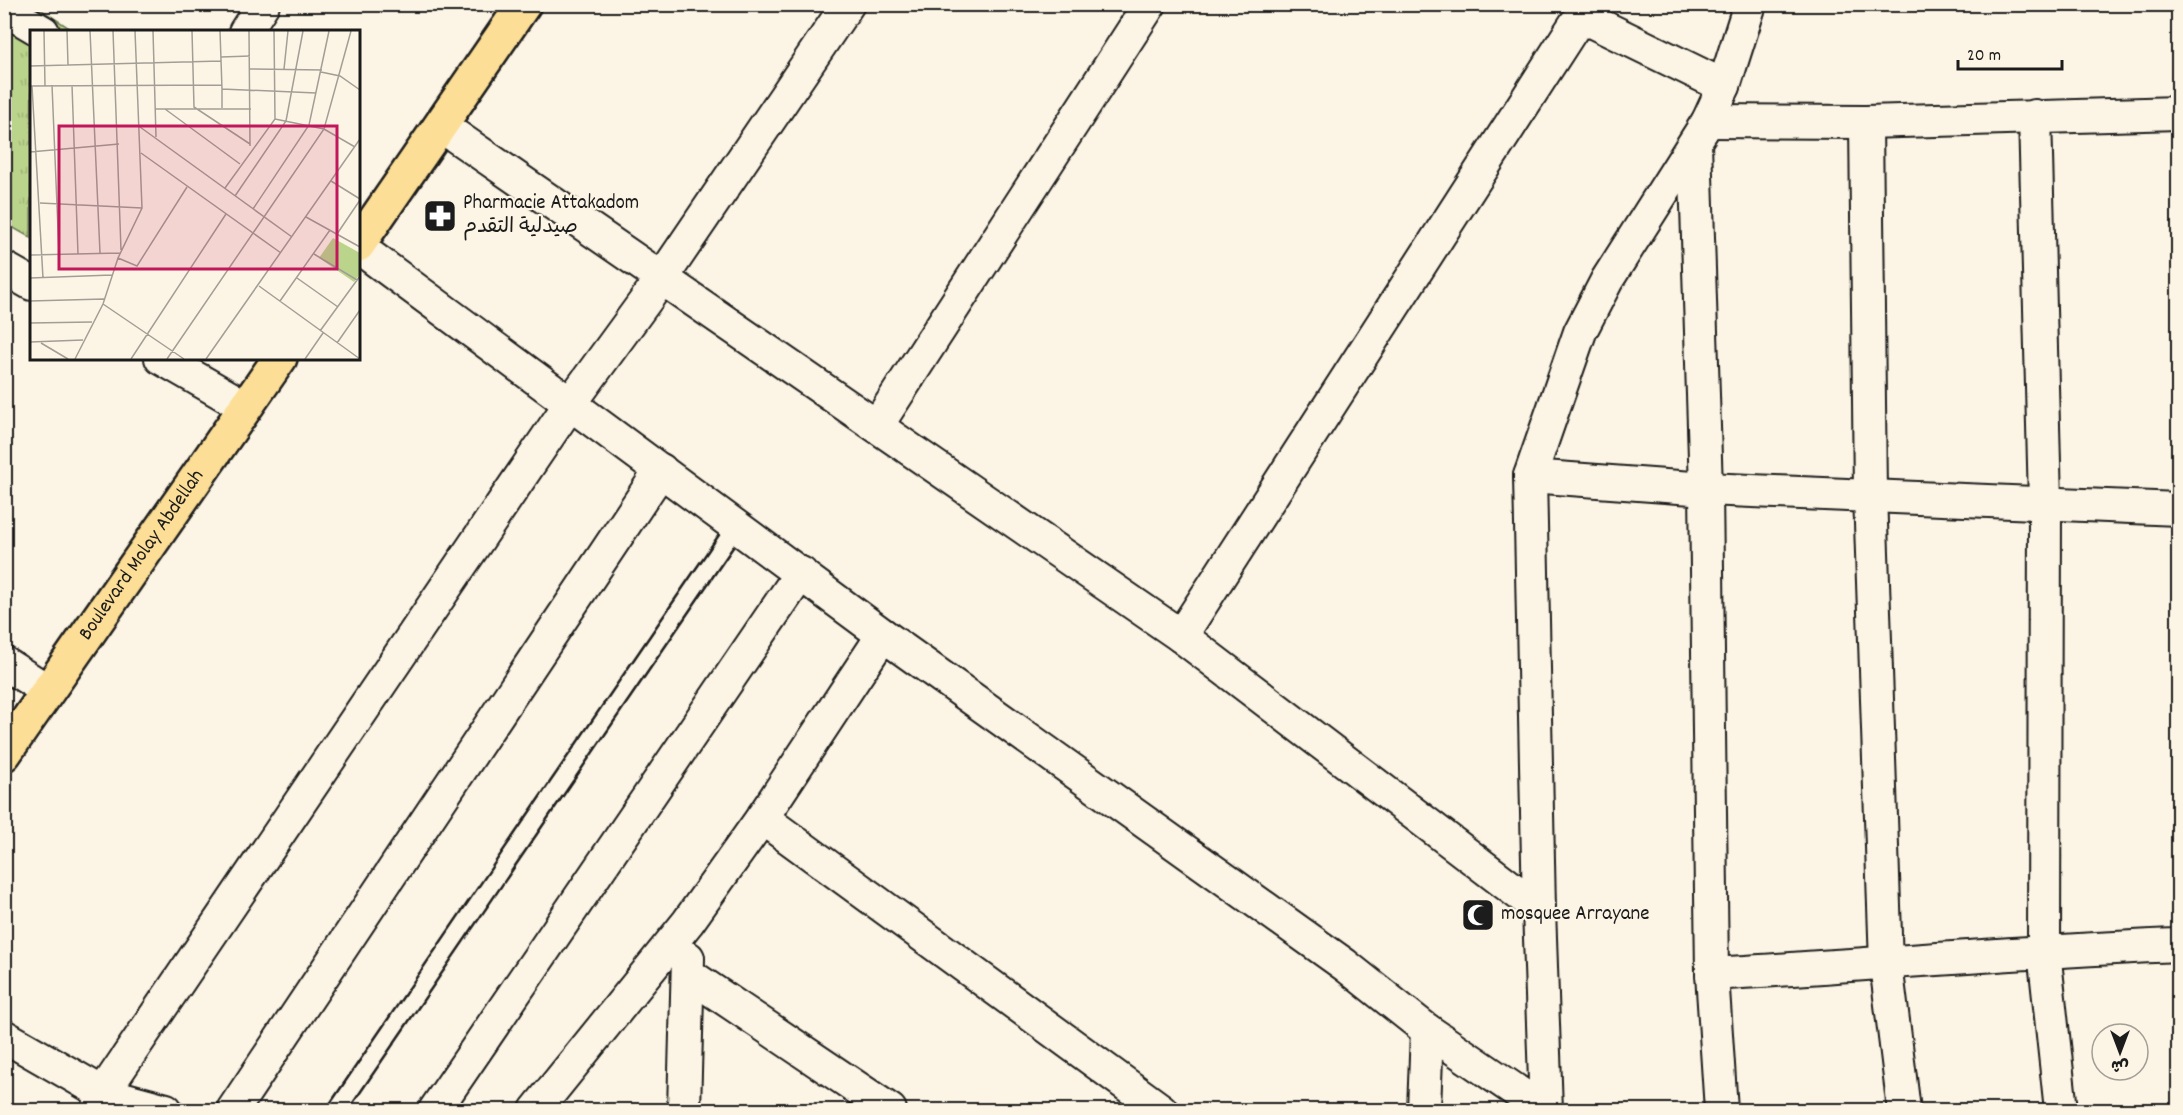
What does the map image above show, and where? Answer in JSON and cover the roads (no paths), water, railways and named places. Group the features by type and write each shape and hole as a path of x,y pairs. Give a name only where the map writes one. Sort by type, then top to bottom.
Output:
{"main road":[{"path":"360,243 524,4"},
{"name":"Boulevard Molay Abdellah","path":"4,754 279,360"}],"street":[{"path":"246,30 263,4"},
{"path":"100,1102 570,404 662,278 848,4"},
{"path":"878,424 1150,4"},
{"path":"1545,1110 1530,476 1536,452 1586,321 1607,279 1701,132 1724,86 1750,4"},
{"path":"4,9 40,30"},
{"path":"1181,636 1576,23 1583,20 1591,21 1724,86"},
{"path":"1701,132 1866,122 2178,112"},
{"path":"2035,116 2045,502 2044,951 2061,1110"},
{"path":"1866,122 1870,494 1886,964 1904,1110"},
{"path":"441,126 878,424 1181,636 1539,909"},
{"path":"1701,132 1712,974 1720,1110"},
{"path":"360,247 883,634 1335,958 1427,1030 1545,1110"},
{"path":"164,360 246,407"},
{"path":"234,1110 662,470"},
{"path":"1530,476 1706,489 2178,508"},
{"path":"435,1110 801,573"},
{"path":"536,1110 688,922 762,818 883,634"},
{"path":"4,663 48,691"},
{"path":"762,818 1161,1110"},
{"path":"684,1110 688,922"},
{"path":"1712,974 1886,964 2044,951 2178,945"},
{"path":"688,974 890,1110"},
{"path":"1424,1110 1427,1030"},
{"path":"4,1036 100,1102 166,1110"}],"lane":[{"path":"337,1110 737,525"}],"place":[{"name":"Pharmacie Attakadom صيدلية التقدم","path":"440,216"},
{"name":"mosquee Arrayane","path":"1478,915"}]}
